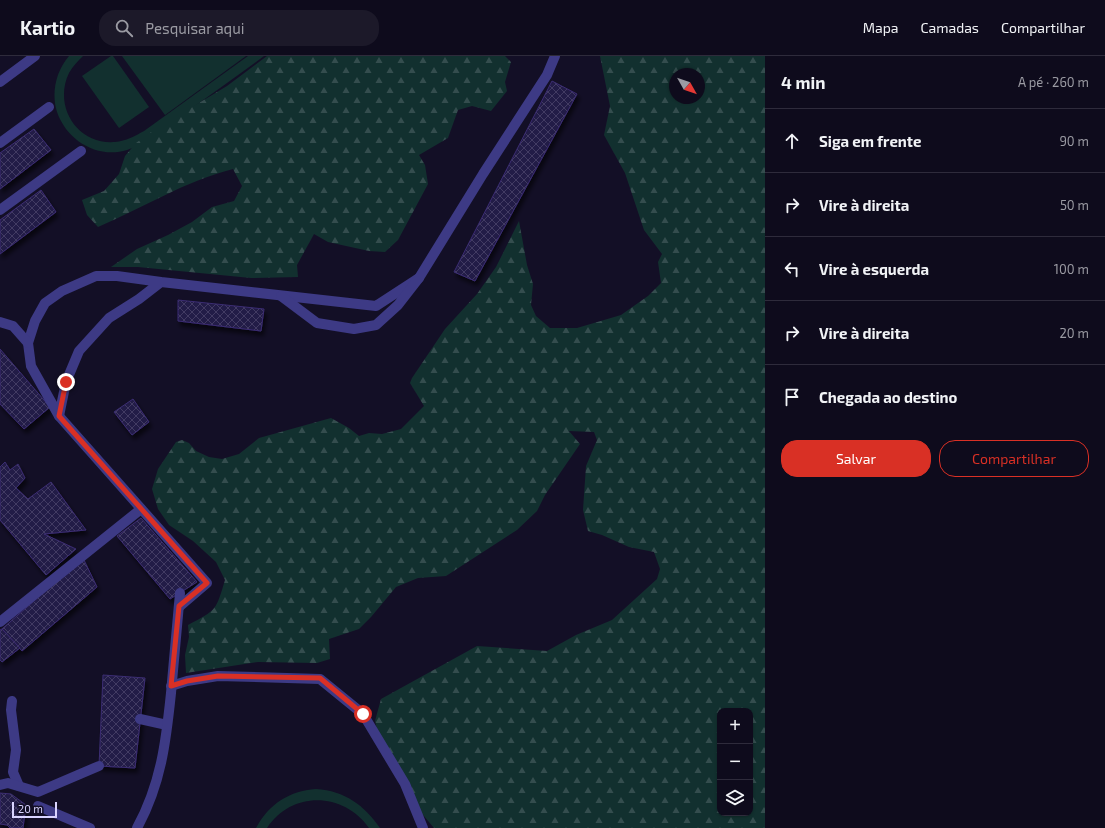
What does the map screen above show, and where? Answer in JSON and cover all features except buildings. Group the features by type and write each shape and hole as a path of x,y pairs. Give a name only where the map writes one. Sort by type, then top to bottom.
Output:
{"street":[{"path":"0,82 35,56"},
{"path":"280,296 317,323 354,329 376,325 398,305 419,278 483,174 547,75 555,56"},
{"path":"0,143 49,107"},
{"path":"0,210 81,151"},
{"path":"179,606 207,583 59,416 31,366 28,343 35,321 45,303 62,291 96,276 117,276 376,306 419,278"},
{"path":"59,416 66,382 79,351 109,318 162,282"},
{"path":"0,322 13,326 28,343"},
{"path":"0,622 141,509"},
{"path":"138,828 148,809 155,788 166,740 180,593"},
{"path":"171,686 187,681 218,676 320,678 363,714 405,784 423,828"},
{"path":"12,701 11,710 16,750 13,772 19,786"},
{"path":"140,719 167,725"},
{"path":"0,785 8,783 38,792 99,766"},
{"path":"38,806 90,828"}],"green space":[{"path":"69,56 83,56 69,73 65,86 64,98 72,121 80,130 90,137 101,141 115,142 127,139 144,131 248,56 264,56 148,140 127,150 105,152 95,150 76,139 68,131 57,112 55,105 56,82 61,68"},
{"path":"113,56 149,107 119,128 82,76"},
{"path":"122,56 246,56 165,115"},
{"path":"267,56 505,56 511,62 505,82 507,91 491,111 472,106 458,110 448,138 419,155 425,165 428,184 398,240 385,252 369,251 328,242 314,234 297,265 298,277 251,278 138,267 111,267 137,249 192,222 212,207 234,201 242,186 233,169 215,174 198,180 98,227 87,215 82,200 104,191 119,174 125,156 136,143 154,130 227,86"},
{"path":"600,56 765,56 765,828 434,828 413,803 383,754 375,721 381,699 477,646 547,651 576,635 612,620 657,579 660,569 654,552 629,547 602,535 588,531 583,510 586,466 597,440 594,432 569,431 580,444 545,495 537,511 517,530 446,576 418,578 396,587 359,629 329,639 330,659 317,663 258,662 186,673 185,655 189,637 188,625 205,616 214,608 220,598 225,580 216,562 193,541 169,525 158,509 152,489 158,469 176,442 182,440 189,443 196,451 209,457 222,459 239,454 259,438 331,418 349,428 359,436 369,433 382,434 401,429 424,406 410,383 412,378 445,329 477,294 496,267 519,221 527,265 533,284 531,305 536,316 550,328 577,328 621,315 648,296 661,283 658,262 662,254 644,230 625,173 604,135 610,106"},
{"path":"306,790 326,790 345,796 367,812 380,828 369,828 358,816 346,807 332,802 318,800 304,802 290,807 278,816 267,828 256,828 267,812 281,800"}],"route":[{"path":"66,382 59,416 207,583 179,606 171,686 187,681 218,676 320,678 363,714"}]}
